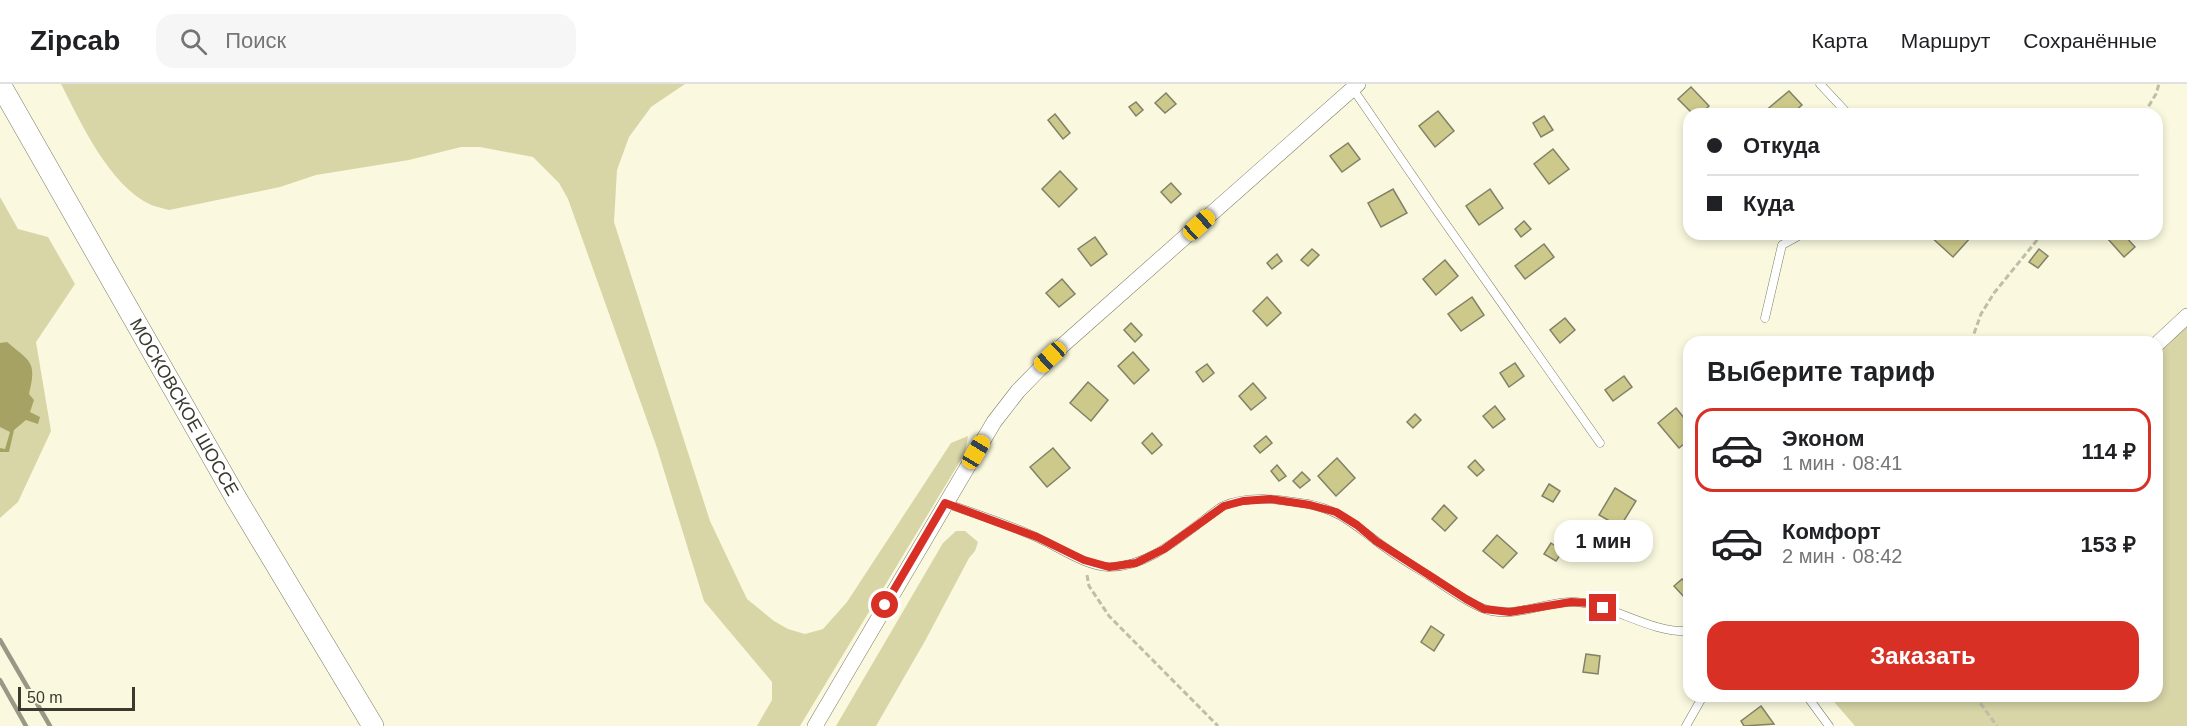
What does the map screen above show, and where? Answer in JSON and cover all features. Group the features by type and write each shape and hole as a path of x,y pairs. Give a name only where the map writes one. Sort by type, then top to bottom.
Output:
{"main road":[{"name":"МОСКОВСКОЕ ШОССЕ","path":"0,84 236,498 373,726"}],"street":[{"path":"815,726 994,422 1037,369 1356,86"},
{"path":"2163,338 2187,316"}],"lane":[{"path":"1820,84 1842,108"},
{"path":"1356,86 1436,210 1600,443"},
{"path":"1765,318 1782,245 1791,240"},
{"path":"945,503 1037,537 1084,560 1109,567 1136,563 1164,549 1224,506 1243,501 1270,499 1310,505 1336,512 1386,548 1484,609 1510,612 1571,602 1590,603 1643,623 1683,631"},
{"path":"1686,726 1700,702"},
{"path":"1811,702 1828,726"}],"path":[{"path":"2148,108 2159,84"},
{"path":"1973,336 1981,314 1994,293 2037,240"},
{"path":"1084,560 1089,586 1109,616 1218,726"},
{"path":"1979,702 1997,726"}],"shaded area":[{"path":"61,84 685,84 651,107 629,137 617,170 614,222 710,521 747,599 774,621 788,629 805,634 823,629 847,602 951,443 968,436 965,453 800,726 757,726 772,700 772,682 704,601 657,448 568,199 559,183 533,157 480,147 461,147 409,160 316,175 280,187 169,210 151,205 136,196 109,168"},
{"path":"0,197 18,229 48,237 75,284 36,342 51,431 18,502 0,518"},
{"path":"2187,324 2187,726 1855,726 1834,702 2163,702 2163,343"},
{"path":"7,342 30,364 32,375 29,394 34,400 30,412 40,417 38,424 26,420 14,430 9,452 0,452 0,448 5,449 10,432 0,427 0,343"},
{"path":"956,531 965,531 978,542 975,551 876,726 836,726 943,543"}],"building":[{"path":"1691,87 1709,106 1707,108 1687,108 1678,99"},
{"path":"1789,91 1802,105 1799,108 1769,108"},
{"path":"1166,93 1176,104 1165,113 1155,103"},
{"path":"1136,102 1143,110 1136,116 1129,107"},
{"path":"1438,111 1454,131 1435,147 1419,126"},
{"path":"1055,114 1070,133 1063,139 1048,120"},
{"path":"1544,116 1553,130 1541,137 1533,123"},
{"path":"1348,143 1360,159 1342,172 1330,156"},
{"path":"1553,149 1569,169 1549,184 1534,164"},
{"path":"1060,171 1077,189 1059,207 1042,189"},
{"path":"1171,183 1181,194 1171,203 1161,192"},
{"path":"1393,189 1407,213 1381,227 1368,203"},
{"path":"1490,189 1503,208 1479,225 1466,206"},
{"path":"1524,221 1531,229 1521,237 1515,229"},
{"path":"1095,237 1107,254 1091,266 1078,249"},
{"path":"1934,240 1968,240 1953,257"},
{"path":"2109,240 2129,240 2135,247 2124,257"},
{"path":"1544,244 1554,257 1525,279 1515,266"},
{"path":"1312,249 1319,255 1308,266 1301,260"},
{"path":"2039,249 2048,256 2038,268 2029,262"},
{"path":"1277,254 1282,261 1272,269 1267,263"},
{"path":"1445,260 1458,276 1436,295 1423,279"},
{"path":"1062,279 1075,294 1059,307 1046,293"},
{"path":"1267,297 1281,313 1267,326 1253,311"},
{"path":"1472,297 1484,315 1461,331 1448,314"},
{"path":"1565,318 1575,330 1560,343 1550,330"},
{"path":"1131,323 1142,335 1135,342 1124,330"},
{"path":"1133,352 1149,370 1134,384 1118,366"},
{"path":"1515,363 1524,376 1509,387 1500,373"},
{"path":"1207,364 1214,373 1203,382 1196,372"},
{"path":"1624,376 1632,387 1613,401 1605,390"},
{"path":"1088,382 1108,400 1091,421 1070,403"},
{"path":"1253,383 1266,398 1251,410 1239,396"},
{"path":"1495,406 1505,419 1493,428 1483,416"},
{"path":"1676,408 1683,417 1683,445 1679,448 1658,423"},
{"path":"1415,414 1421,420 1413,428 1407,422"},
{"path":"1152,433 1162,445 1152,454 1142,443"},
{"path":"1266,436 1272,443 1260,453 1254,446"},
{"path":"1053,448 1070,468 1047,487 1030,467"},
{"path":"1337,458 1355,478 1336,496 1318,476"},
{"path":"1475,460 1484,470 1477,476 1468,467"},
{"path":"1277,465 1286,476 1279,481 1271,471"},
{"path":"1302,472 1310,480 1300,488 1293,481"},
{"path":"1549,484 1560,491 1553,502 1542,496"},
{"path":"1615,488 1636,501 1620,527 1599,515"},
{"path":"1444,505 1457,518 1445,531 1432,519"},
{"path":"1497,535 1517,553 1503,568 1483,551"},
{"path":"1551,543 1563,551 1556,561 1544,554"},
{"path":"1682,579 1683,596 1674,586"},
{"path":"1431,626 1444,635 1434,651 1421,642"},
{"path":"1586,654 1600,656 1598,674 1583,672"},
{"path":"1761,706 1774,724 1744,726 1741,721"}],"railway":[{"path":"0,640 50,726"},
{"path":"0,680 26,726"}],"route":[{"path":"885,605 945,503 1037,537 1084,560 1109,567 1136,563 1164,549 1224,506 1243,501 1270,499 1310,505 1336,512 1357,525 1376,541 1484,609 1510,612 1571,602 1590,603 1603,608"}]}
